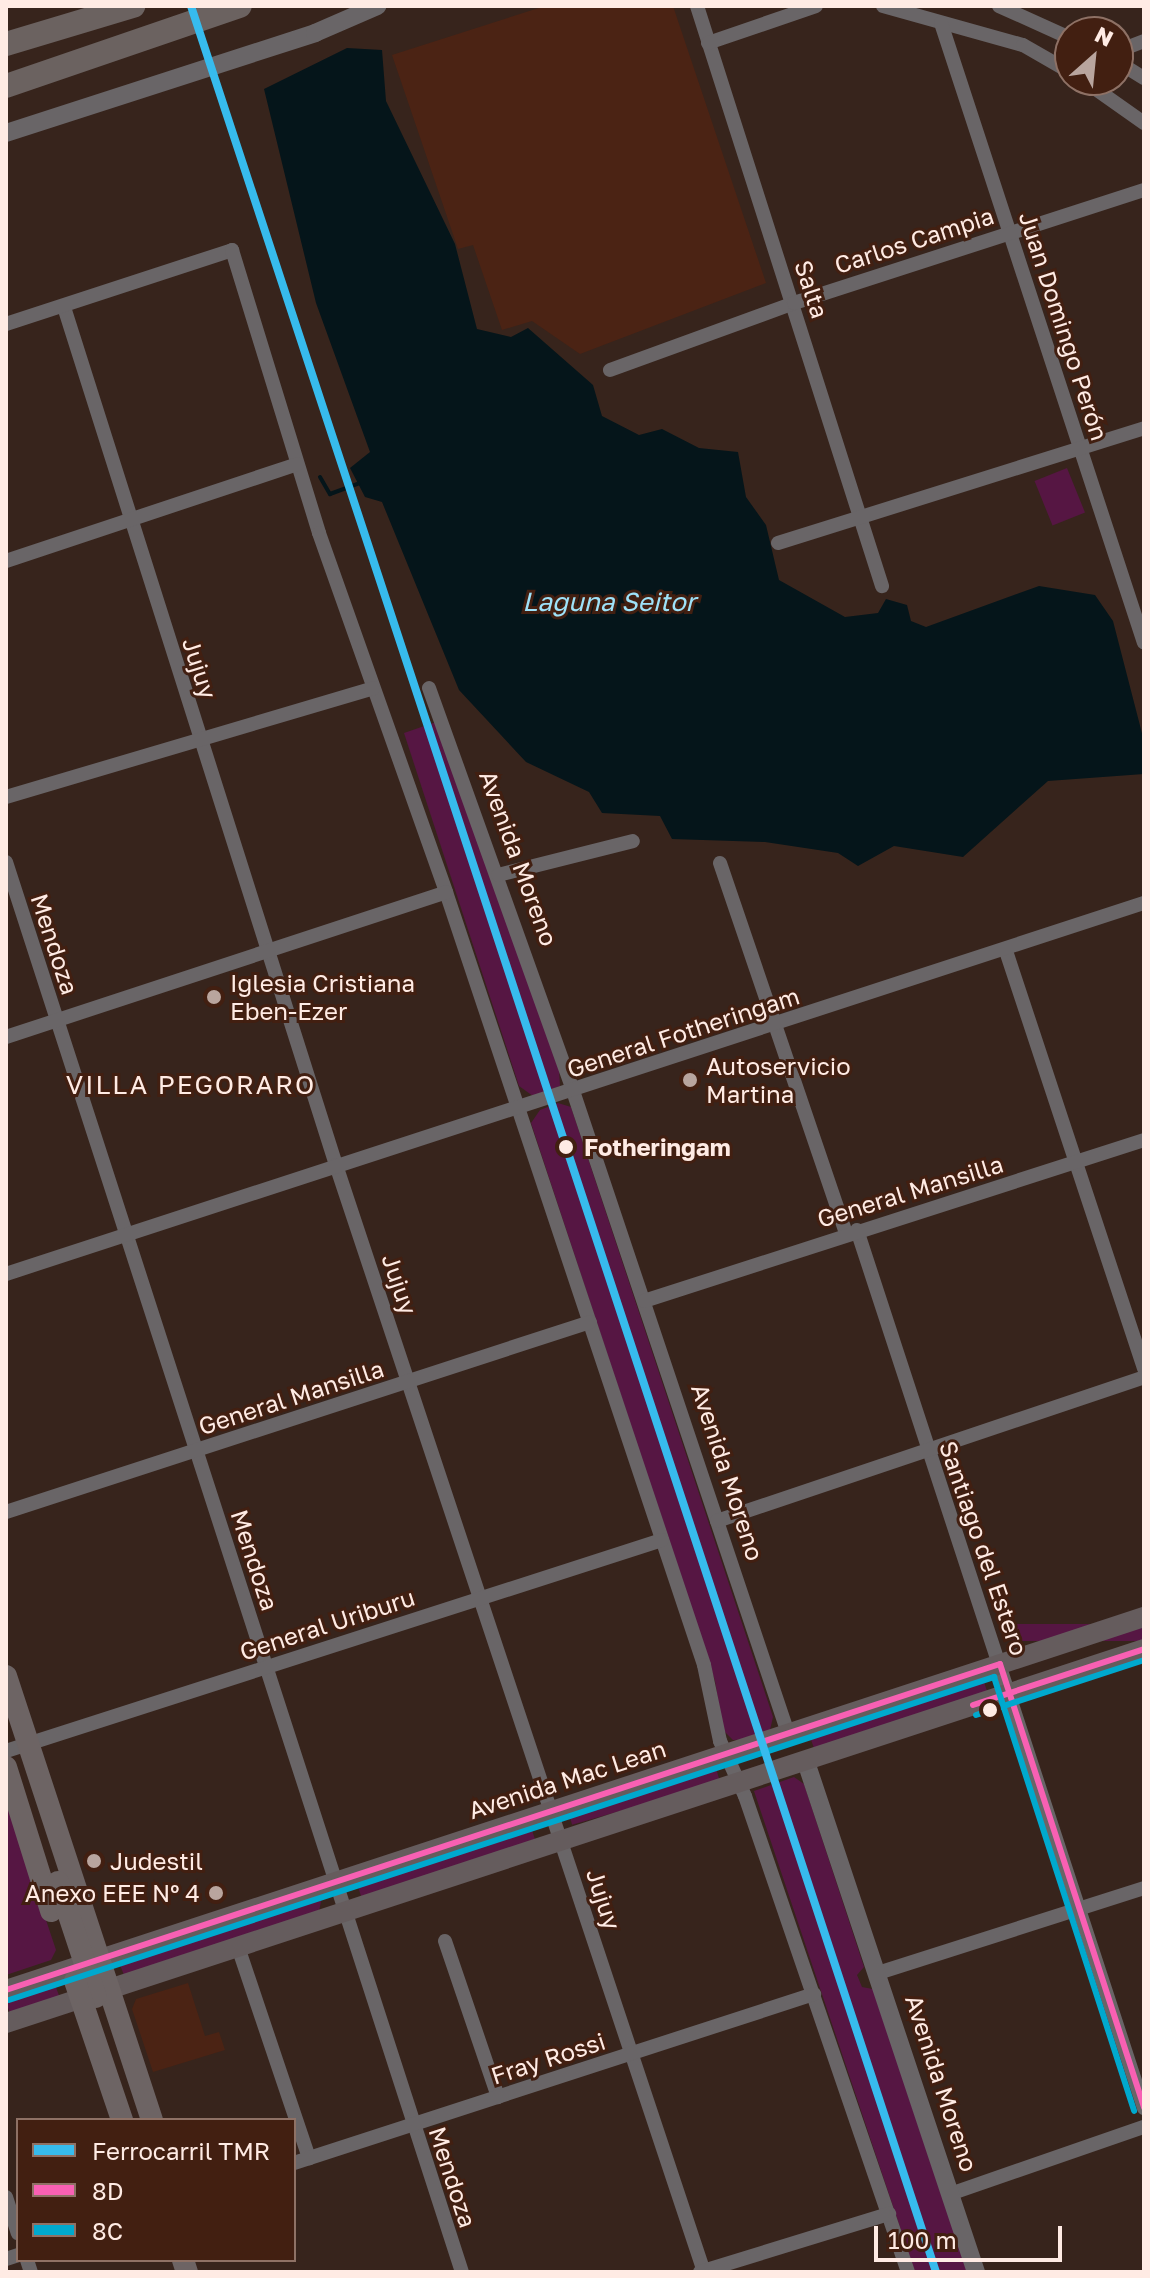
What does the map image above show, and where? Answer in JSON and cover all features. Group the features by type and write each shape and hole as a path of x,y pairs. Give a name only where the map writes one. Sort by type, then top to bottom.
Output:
{"highway":[{"path":"6,44 133,6"},
{"path":"6,86 234,8"}],"main road":[{"name":"Avenida Mac Lean","path":"6,1990 789,1736 1144,1617"},
{"path":"6,2023 1144,1649"},
{"path":"6,1676 14,1753"},
{"path":"6,1720 14,1753 136,2118"},
{"name":"Avenida Moreno","path":"789,1736 806,1762"},
{"path":"95,1995 122,2118"},
{"path":"95,1995 151,2118"}],"street":[{"path":"6,133 315,33 377,6"},
{"name":"Salta","path":"697,6 882,586"},
{"path":"708,43 816,6"},
{"path":"883,6 1023,45 1054,63"},
{"path":"999,6 1054,30"},
{"path":"1023,45 1033,20"},
{"name":"Juan Domingo Perón","path":"941,23 1144,643"},
{"path":"1106,96 1144,123"},
{"name":"Carlos Campia","path":"610,370 794,303 1144,190"},
{"path":"6,324 232,250 297,464 520,1109 704,1665 724,1755 814,1994 908,2272"},
{"name":"Jujuy","path":"64,307 336,1165 562,1839 703,2272"},
{"path":"778,543 1144,428"},
{"path":"6,561 297,464"},
{"path":"6,797 373,688"},
{"name":"Avenida Moreno","path":"429,688 573,1091 789,1736"},
{"path":"498,875 633,841"},
{"name":"Mendoza","path":"6,862 462,2272"},
{"name":"Santiago del Estero","path":"720,863 928,1450 1144,2108"},
{"path":"6,1037 446,892"},
{"name":"General Fotheringam","path":"6,1274 1006,951 1144,903"},
{"path":"1006,951 1144,1369"},
{"name":"General Mansilla","path":"644,1301 1144,1140"},
{"name":"General Mansilla","path":"6,1512 590,1322"},
{"path":"717,1521 1144,1377"},
{"name":"General Uriburu","path":"14,1753 267,1667 662,1540"},
{"name":"Avenida Moreno","path":"806,1762 976,2272"},
{"path":"878,1973 1144,1888"},
{"path":"445,1941 498,2097"},
{"path":"238,1947 296,2118"},
{"name":"Fray Rossi","path":"296,2162 814,1994"},
{"path":"296,2119 309,2158"},
{"path":"950,2194 1144,2127"},
{"path":"6,2197 16,2227"},
{"path":"703,2272 889,2214"}],"shaded area":[{"path":"545,6 673,6 766,283 580,354 532,321 502,330 473,245 458,249 392,55"},
{"path":"1067,468 1085,513 1053,526 1035,481"},
{"path":"436,722 559,1070 560,1086 533,1096 519,1086 404,733"},
{"path":"558,1103 571,1107 773,1717 770,1730 751,1739 733,1740 723,1730 715,1681 531,1123 540,1110"},
{"path":"1012,1624 1144,1624 1144,1641 1012,1641"},
{"path":"983,1679 987,1691 815,1751 810,1737"},
{"path":"716,1768 720,1782 572,1825 568,1810"},
{"path":"794,1777 804,1784 864,1967 857,1975 862,1987 878,1990 967,2272 915,2272 754,1791"},
{"path":"6,1800 56,1950 51,1960 6,1975"},
{"path":"531,1827 536,1842 362,1899 357,1884"},
{"path":"312,1896 322,1897 319,1911 124,1975 118,1960"},
{"path":"188,1983 205,2036 219,2032 225,2050 153,2072 132,2009 136,1999"},
{"path":"55,1985 60,1998 11,2017 6,2004"}],"water":[{"name":"Laguna Seitor","path":"347,48 382,50 386,101 455,244 477,329 511,337 528,328 593,385 602,416 639,435 662,429 699,448 738,452 746,497 766,525 779,580 845,617 878,613 886,599 907,605 911,621 926,627 1039,586 1095,595 1113,621 1144,741 1144,774 1048,781 963,857 894,846 858,866 838,853 765,842 672,839 660,816 602,813 589,792 526,762 459,690 382,502 365,497 350,468 370,452 316,303 264,89"}],"waterway":[{"path":"320,477 330,494 358,484"}],"rail line":[{"name":"TMR","path":"191,6 936,2272"}],"transit line":[{"name":"8D","path":"973,1705 1144,1649"},
{"name":"8C","path":"976,1715 1144,1660"},
{"name":"8D","path":"6,1990 1000,1664 1144,2108"},
{"name":"8C","path":"9,2000 994,1677 1134,2111"}],"place":[{"name":"Iglesia Cristiana Eben-Ezer","path":"214,997"},
{"name":"Autoservicio Martina","path":"690,1080"},
{"name":"Fotheringam","path":"566,1147"},
{"name":"Judestil","path":"94,1861"},
{"name":"Anexo EEE Nº 4","path":"216,1893"}],"district":[{"name":"VILLA PEGORARO","path":"191,1085"}]}
